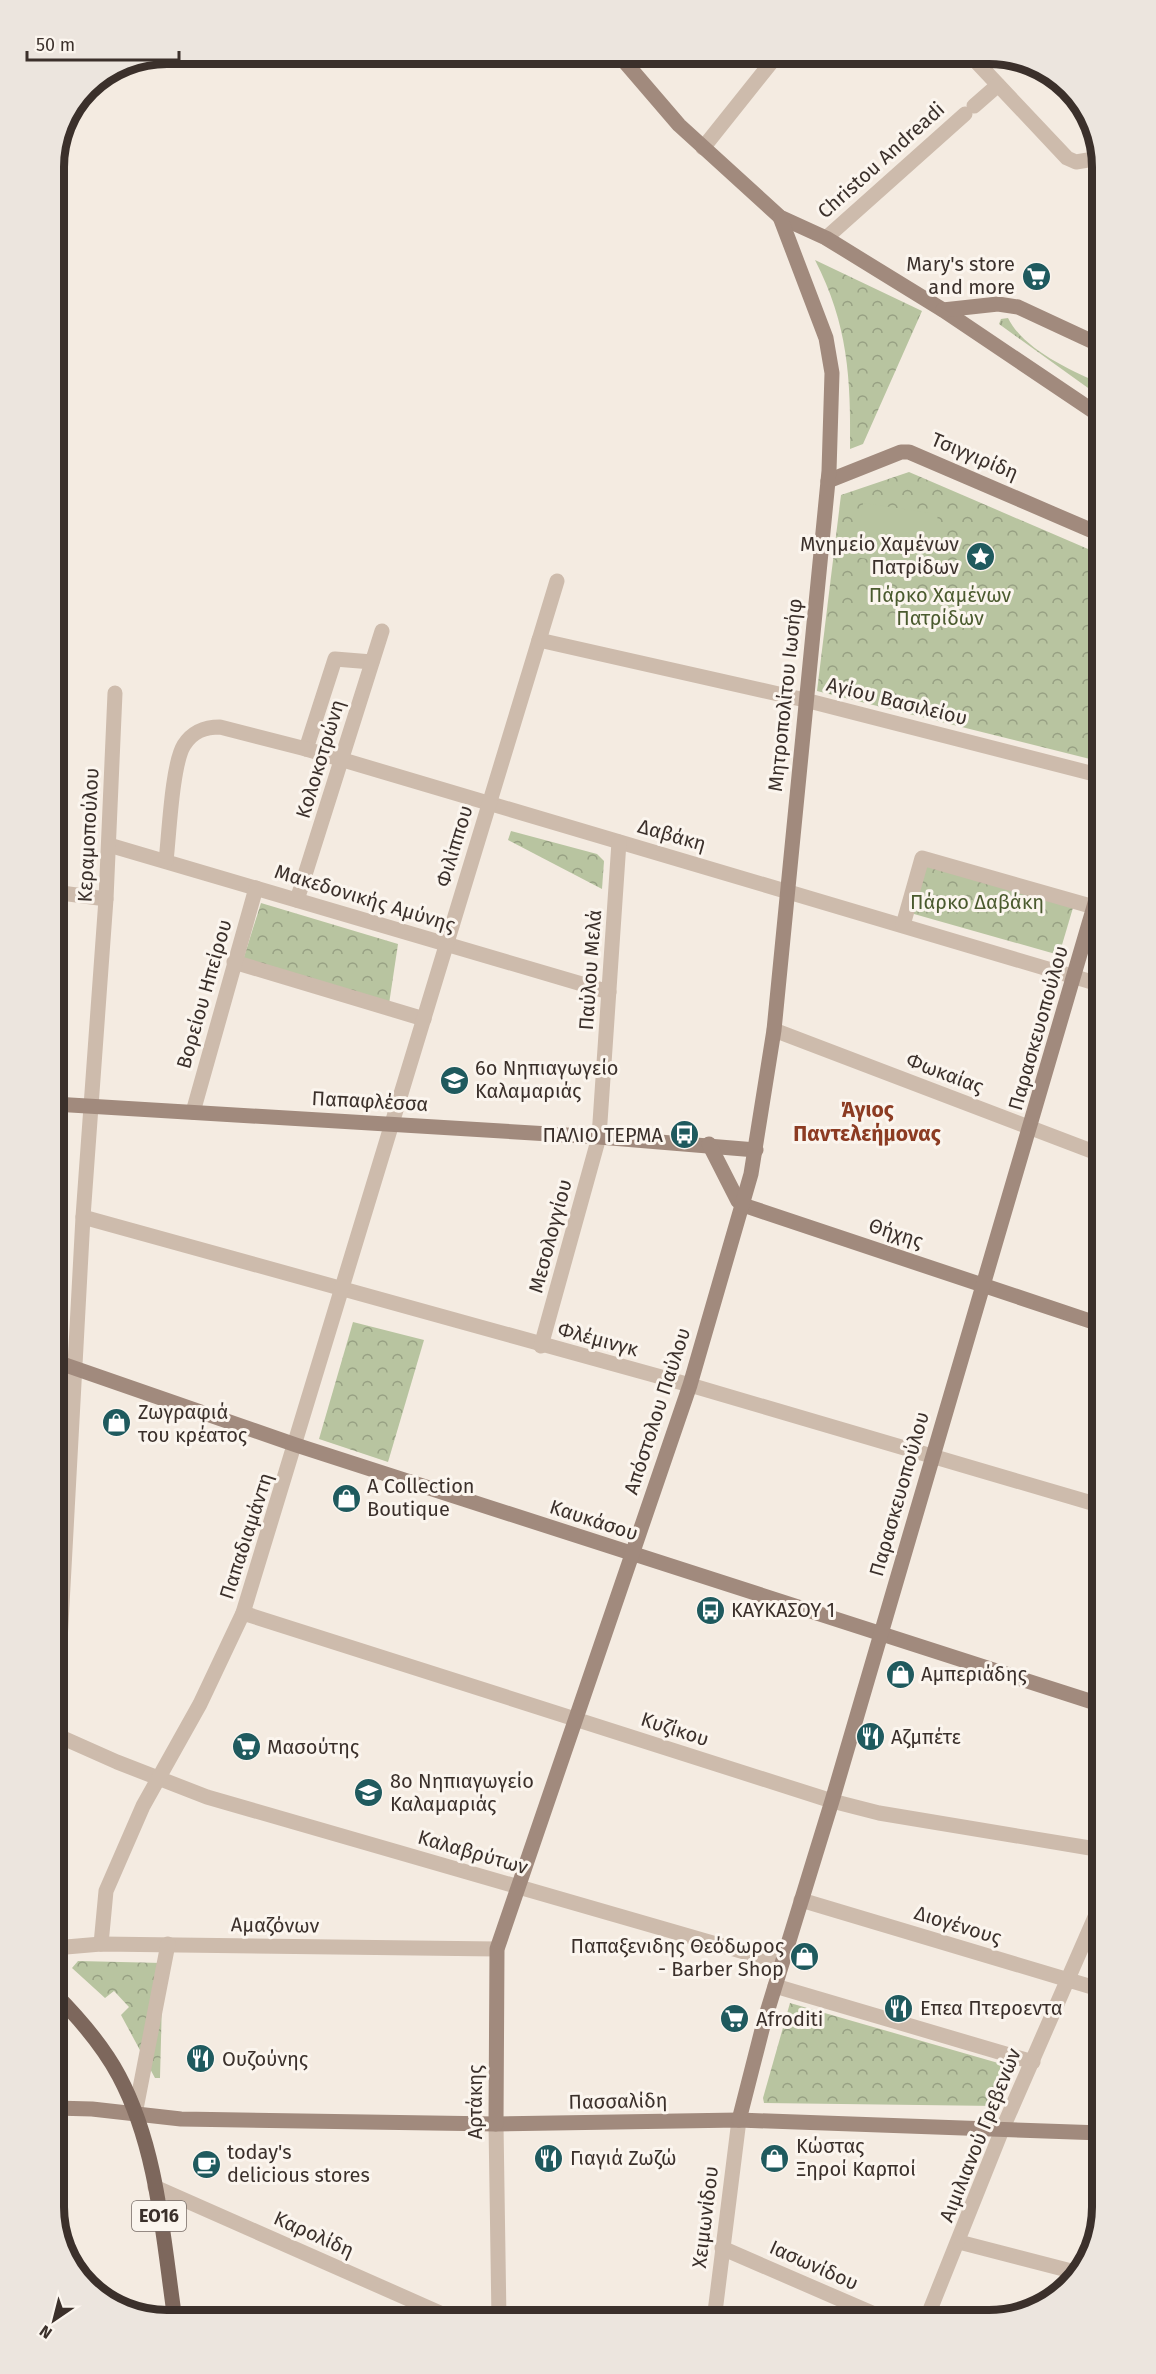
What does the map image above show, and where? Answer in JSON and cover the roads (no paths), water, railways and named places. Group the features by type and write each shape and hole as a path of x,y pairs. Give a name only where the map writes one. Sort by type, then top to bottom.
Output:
{"main road":[{"path":"627,65 660,105 780,217 826,238 943,310 1092,410"},
{"name":"Μητροπολίτου Ιωσήφ","path":"756,1150 774,1030 828,481 832,373 826,338 780,217"},
{"path":"943,310 998,303 1018,307 1092,341"},
{"name":"Τσιγγιρίδη","path":"828,481 901,452 909,452 1092,531"},
{"name":"Παρασκευοπούλου","path":"739,2120 775,1986 832,1801 1092,914"},
{"name":"Παπαφλέσσα","path":"65,1105 709,1144 756,1150"},
{"path":"709,1144 742,1205"},
{"name":"Απόστολου Παύλου","path":"519,1887 690,1385 756,1150"},
{"name":"Θήχης","path":"742,1205 1092,1322"},
{"name":"Καυκάσου","path":"64,1364 296,1445 880,1636 1092,1702"},
{"name":"Αρτάκης","path":"496,2124 497,1949 519,1887"},
{"name":"ΕΟ16","path":"64,2004 105,2052 120,2078 135,2114 155,2187 173,2309"},
{"name":"Πασσαλίδη","path":"64,2109 181,2120 496,2124 739,2120 1092,2133"}],"street":[{"path":"703,147 769,65"},
{"path":"979,65 1067,158 1076,162 1091,159"},
{"name":"Christou Andreadi","path":"826,238 998,85"},
{"name":"Φιλίππου","path":"392,1124 557,580"},
{"name":"Κολοκοτρώνη","path":"297,900 343,761 382,631"},
{"name":"Αγίου Βασιλείου","path":"539,640 805,700 1092,773"},
{"path":"306,749 335,659 372,662"},
{"name":"Κεραμοπούλου","path":"64,1499 106,899 115,693"},
{"name":"Δαβάκη","path":"166,861 182,750 189,739 202,729 230,728 1092,982"},
{"name":"Παύλου Μελά","path":"600,1137 620,842"},
{"name":"Μακεδονικής Αμύνης","path":"109,845 609,992"},
{"path":"903,925 922,858 1092,906"},
{"name":"Βορείου Ηπείρου","path":"193,1112 256,888"},
{"path":"65,893 106,899"},
{"path":"234,962 424,1019"},
{"name":"Φωκαίας","path":"774,1030 1092,1151"},
{"name":"Παπαδιαμάντη","path":"101,1944 106,1891 143,1806 200,1704 243,1613 343,1291 392,1124"},
{"name":"Μεσολογγίου","path":"541,1346 600,1137"},
{"name":"Φλέμινγκ","path":"83,1217 541,1346 690,1385 1092,1503"},
{"name":"Κυζίκου","path":"243,1613 832,1801 879,1813 1092,1848"},
{"name":"Καλαβρύτων","path":"64,1738 207,1797 782,1963"},
{"name":"Διογένους","path":"801,1900 1092,1987"},
{"name":"Αιμιλιανού Γρεβενών","path":"930,2310 1002,2130 1092,1925"},
{"name":"Αμαζόνων","path":"64,1948 101,1944 168,1944 497,1949"},
{"path":"135,2114 168,1944"},
{"path":"775,1986 1033,2062"},
{"name":"Χειμωνίδου","path":"715,2310 739,2120"},
{"name":"Αρτάκης","path":"496,2124 499,2309"},
{"name":"Καρολίδη","path":"155,2187 432,2309"},
{"path":"959,2242 1069,2270"},
{"name":"Ιασωνίδου","path":"722,2248 865,2310"}],"place":[{"name":"Mary's store and more","path":"1036,276"},
{"name":"Μνημείο Χαμένων Πατρίδων","path":"980,556"},
{"name":"6ο Νηπιαγωγείο Καλαμαριάς","path":"454,1080"},
{"name":"ΠΑΛΙΟ ΤΕΡΜΑ","path":"684,1135"},
{"name":"Ζωγραφιά του κρέατος","path":"117,1423"},
{"name":"A Collection Boutique","path":"346,1498"},
{"name":"ΚΑΥΚΑΣΟΥ 1","path":"710,1610"},
{"name":"Αμπεριάδης","path":"900,1674"},
{"name":"Αζμπέτε","path":"870,1737"},
{"name":"Μασούτης","path":"246,1747"},
{"name":"8ο Νηπιαγωγείο Καλαμαριάς","path":"369,1793"},
{"name":"Παπαξενιδης Θεόδωρος - Barber Shop","path":"805,1957"},
{"name":"Επεα Πτεροεντα","path":"899,2008"},
{"name":"Afroditi","path":"735,2019"},
{"name":"Ουζούνης","path":"201,2059"},
{"name":"Γιαγιά Ζωζώ","path":"549,2158"},
{"name":"Κώστας Ξηροί Καρποί","path":"775,2158"},
{"name":"today's delicious stores","path":"206,2164"}],"district":[{"name":"Άγιος Παντελεήμονας","path":"867,1122"}],"park label":[{"name":"Πάρκο Χαμένων Πατρίδων","path":"940,606"},
{"name":"Πάρκο Δαβάκη","path":"977,902"}]}
